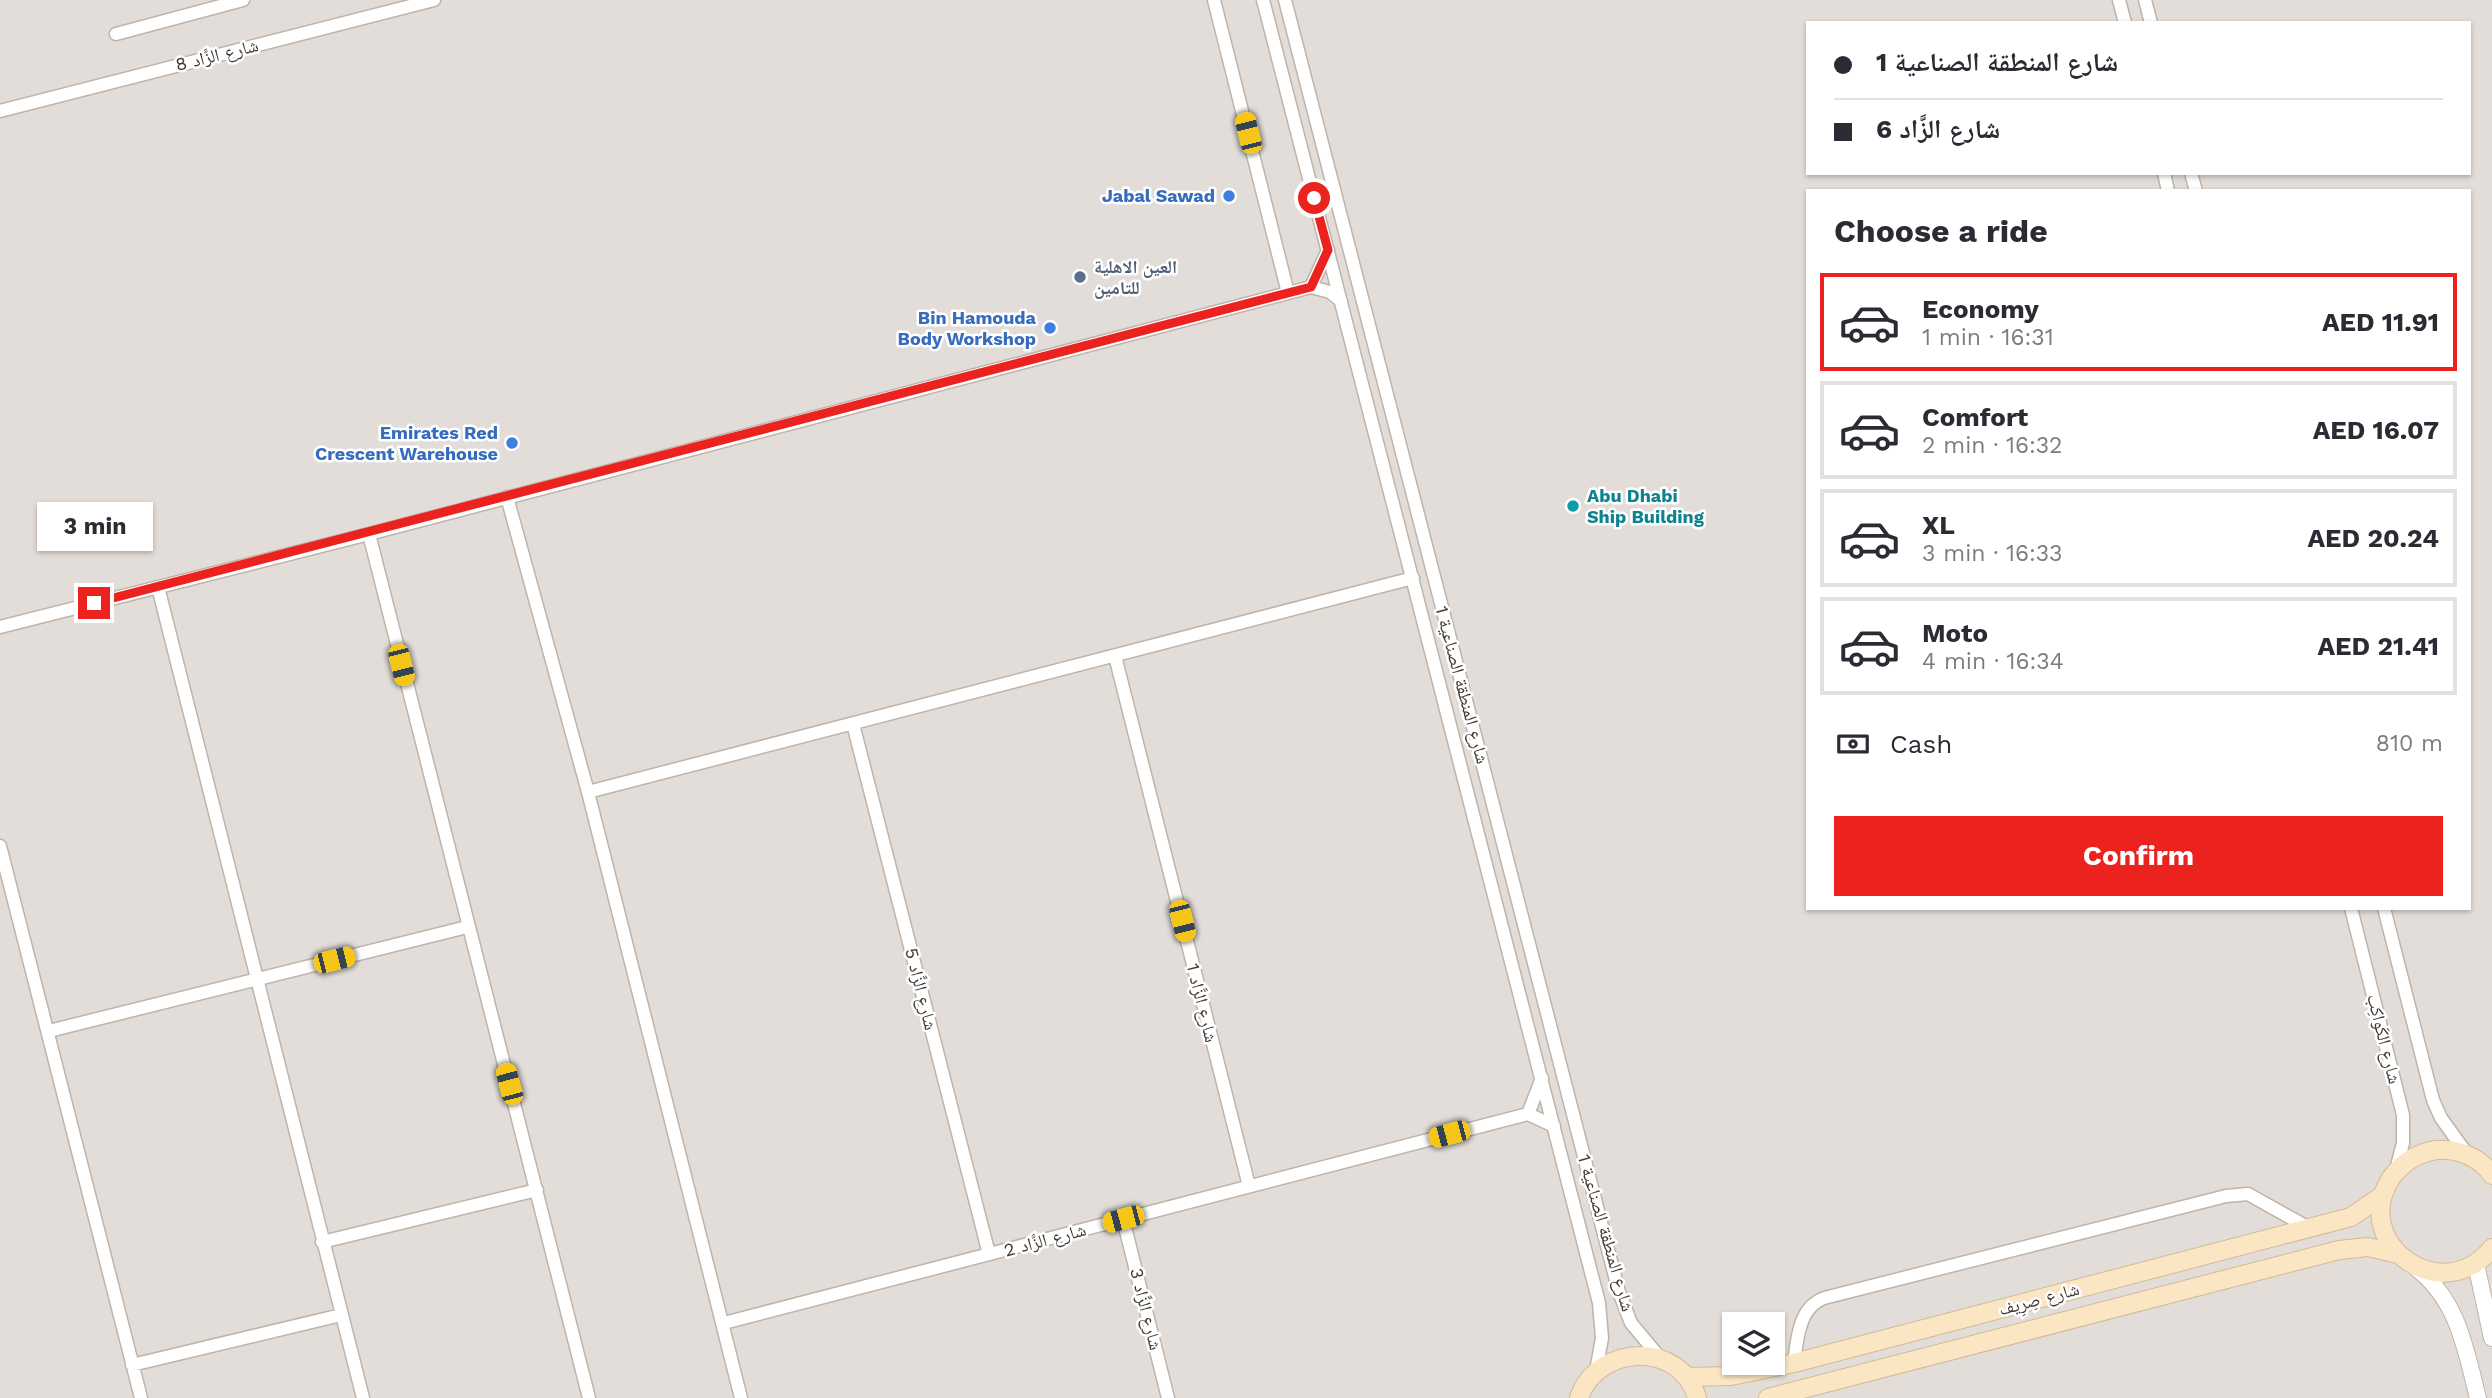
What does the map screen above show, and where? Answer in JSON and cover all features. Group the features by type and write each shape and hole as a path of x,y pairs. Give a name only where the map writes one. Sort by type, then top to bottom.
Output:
{"main road":[{"path":"2492,1175 2479,1158 2455,1151 2429,1151 2416,1156 2396,1171 2383,1195 2382,1220 2385,1232 2398,1254 2414,1266 2445,1273 2476,1264 2492,1248"},
{"name":"شارع صِرِيف","path":"1686,1377 1731,1376 1794,1363 2309,1228 2360,1213 2383,1195"},
{"name":"شارع صِرِيف","path":"1768,1398 2346,1249 2368,1247 2398,1254"},
{"path":"1579,1398 1596,1371 1627,1356 1661,1359 1686,1377 1697,1398"}],"street":[{"path":"116,34 243,0"},
{"name":"شارع الزَّاد 8","path":"0,111 434,0"},
{"path":"1214,0 1288,293"},
{"name":"شارع المنطقة الصناعية 1","path":"1263,0 1601,1315 1602,1338 1596,1371"},
{"name":"شارع المنطقة الصناعية 1","path":"1285,0 1619,1293 1631,1323 1661,1359"},
{"path":"2119,0 2124,21"},
{"path":"2145,0 2150,21"},
{"path":"1311,287 1328,250"},
{"path":"0,627 369,534 1311,287 1330,292 1341,301"},
{"path":"507,497 588,792 741,1398"},
{"path":"369,534 589,1398"},
{"path":"588,792 1413,578"},
{"path":"158,587 363,1398"},
{"name":"شارع الزَّاد 1","path":"1115,656 1249,1186"},
{"name":"شارع الزَّاد 5","path":"853,724 989,1254"},
{"path":"0,846 141,1398"},
{"name":"شارع الكَواكِب","path":"2352,910 2403,1115 2403,1143 2396,1171"},
{"name":"شارع الكَواكِب","path":"2385,910 2434,1101 2441,1118 2479,1158"},
{"path":"49,1031 467,927"},
{"path":"1542,1078 1528,1114 1554,1126"},
{"name":"شارع الزَّاد 2","path":"724,1323 1528,1114"},
{"path":"322,1242 537,1189"},
{"path":"1794,1363 1799,1327 1811,1307 1828,1297 2226,1196 2248,1194 2309,1228"},
{"name":"شارع الزَّاد 3","path":"1123,1219 1168,1398"},
{"path":"2476,1264 2492,1338"},
{"path":"2414,1266 2440,1289 2453,1311 2478,1398"},
{"path":"132,1365 341,1315"}],"shaded area":[{"path":"0,0 2492,0 2492,1398 0,1398"}],"place":[{"name":"Jabal Sawad","path":"1229,196"},
{"name":"العين الاهلية للتامين","path":"1080,277"},
{"name":"Bin Hamouda Body Workshop","path":"1050,328"},
{"name":"Emirates Red Crescent Warehouse","path":"512,443"},
{"name":"Abu Dhabi Ship Building","path":"1573,506"}],"route":[{"path":"94,603 369,534 1311,287 1328,250 1314,198"}]}
